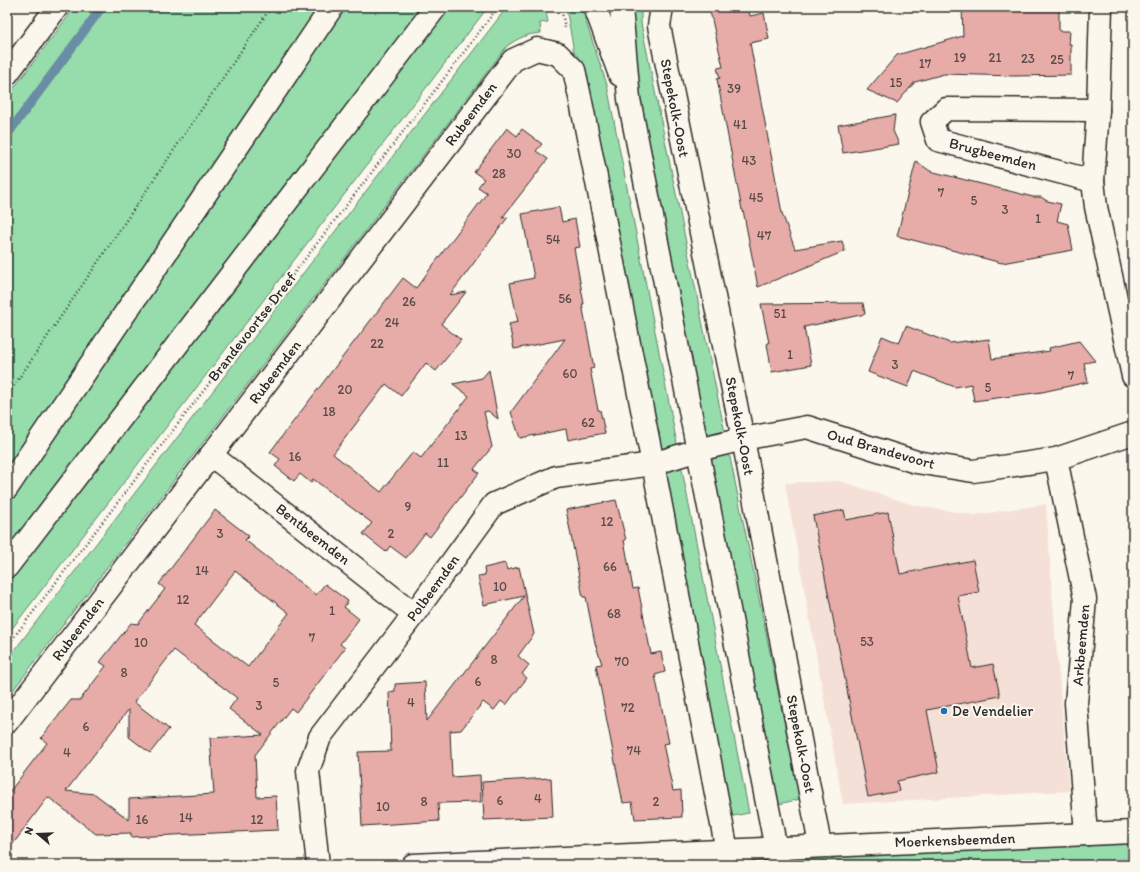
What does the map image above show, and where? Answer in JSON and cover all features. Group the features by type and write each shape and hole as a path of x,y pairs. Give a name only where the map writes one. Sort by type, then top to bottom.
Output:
{"street":[{"path":"7,488 332,7"},
{"path":"7,568 436,7"},
{"path":"595,7 629,99"},
{"path":"621,7 629,99 777,857"},
{"name":"Stepekolk-Oost","path":"662,7 659,26 743,439 820,846"},
{"path":"1101,7 1098,110 1093,181 1096,207 1133,376"},
{"path":"7,74 54,8"},
{"name":"Rubeemden","path":"7,722 513,60 537,49 558,54 574,70 653,464"},
{"name":"Brugbeemden","path":"1093,181 938,140 932,122 946,109 1098,110"},
{"name":"Oud Brandevoort","path":"698,450 743,439 807,428 916,462 973,471 1056,459 1133,433"},
{"name":"Polbeemden","path":"318,865 308,771 320,737 414,614 494,504 556,477 653,464 698,450"},
{"name":"Bentbeemden","path":"211,455 414,614"},
{"name":"Arkbeemden","path":"1056,459 1085,599 1076,703 1086,834"},
{"path":"653,464 727,851"},
{"name":"Moerkensbeemden","path":"413,865 727,851 777,857 820,846 1133,832"}],"path":[{"path":"7,396 271,7"},
{"name":"Brandevoortse Dreef","path":"7,646 445,78 498,7"}],"shaded area":[{"name":"De Vendelier","path":"840,481 913,505 975,515 1046,504 1069,791 843,804 785,483"}],"green space":[{"path":"75,7 324,7 7,477 7,97"},
{"path":"342,7 423,7 7,552 7,504"},
{"path":"442,7 488,7 7,635 7,577"},
{"path":"507,7 545,7 548,22 540,23 541,33 523,37 507,46 7,698 7,660"},
{"path":"566,7 581,7 607,85 749,813 728,817 581,68 574,52"},
{"path":"628,7 641,7 641,23 800,799 779,804 639,97"},
{"path":"1133,841 1133,865 608,865"}],"building":[{"path":"709,7 748,7 750,16 764,13 769,39 750,43 782,213 795,249 842,241 845,251 758,287 717,79 720,78 717,68 723,67"},
{"path":"962,7 1059,7 1059,31 1070,31 1069,44 1071,44 1071,75 1014,76 944,74 915,82 897,103 867,90 897,55 963,36"},
{"path":"895,115 893,131 899,144 843,153 838,125"},
{"path":"507,128 517,136 522,129 542,144 536,151 548,159 502,218 508,217 450,295 466,292 441,324 461,340 436,371 426,363 401,396 386,384 333,454 381,492 413,452 421,458 469,396 453,384 482,378 489,370 498,419 488,411 484,412 492,447 474,469 479,473 430,537 425,533 406,558 390,546 386,552 363,534 372,523 313,479 311,483 300,474 294,481 275,466 280,459 270,452 403,278 416,288 487,193 478,187 484,179 474,172"},
{"path":"916,161 930,171 1033,197 1041,197 1047,201 1061,204 1057,221 1068,224 1073,250 1002,263 897,236"},
{"path":"559,207 562,222 575,219 580,247 574,248 584,304 582,304 594,368 590,369 598,410 600,410 605,433 568,440 566,429 520,438 511,412 565,339 514,349 509,324 518,322 510,283 534,278 522,214"},
{"path":"863,303 865,314 804,327 811,365 772,372 767,344 769,343 761,304"},
{"path":"906,326 950,343 989,339 992,359 1050,351 1049,348 1079,341 1095,361 1084,363 1088,382 1042,392 974,401 971,384 955,387 914,371 908,387 868,372 882,336 899,343"},
{"path":"616,500 626,540 624,540 633,589 638,588 651,654 661,652 665,672 655,675 669,743 663,744 673,791 681,790 682,817 635,819 632,802 623,803 596,665 602,664 595,643 586,597 583,597 566,510"},
{"path":"215,510 249,536 245,540 316,595 325,584 348,601 344,607 359,619 340,644 345,648 296,712 291,708 255,755 257,797 276,796 278,830 131,837 131,833 96,834 48,797 7,852 7,795 47,743 41,738 71,700 80,700 106,666 100,662 131,623 138,624 165,589 159,584","holes":["235,571 289,613 248,667 194,625","174,650 237,698 229,709 263,735 210,738 214,794 129,799 129,820 95,794 66,791 129,709 129,737 150,753 169,729 134,702"]},
{"path":"844,510 846,520 888,512 900,574 973,560 979,592 958,596 972,668 993,664 1000,696 927,710 939,772 897,781 899,791 868,797 813,516"},
{"path":"505,563 507,570 519,567 534,634 518,656 529,665 522,674 527,678 506,705 501,701 494,710 483,702 461,730 450,731 452,777 480,775 481,802 438,803 439,821 362,826 358,752 391,751 389,692 395,691 395,684 425,682 427,721 524,596 484,605 478,576 485,575 484,568"},
{"path":"551,778 553,817 484,820 482,782"}],"waterway":[{"path":"7,135 102,7"}],"place":[{"name":"De Vendelier","path":"944,711"}]}
